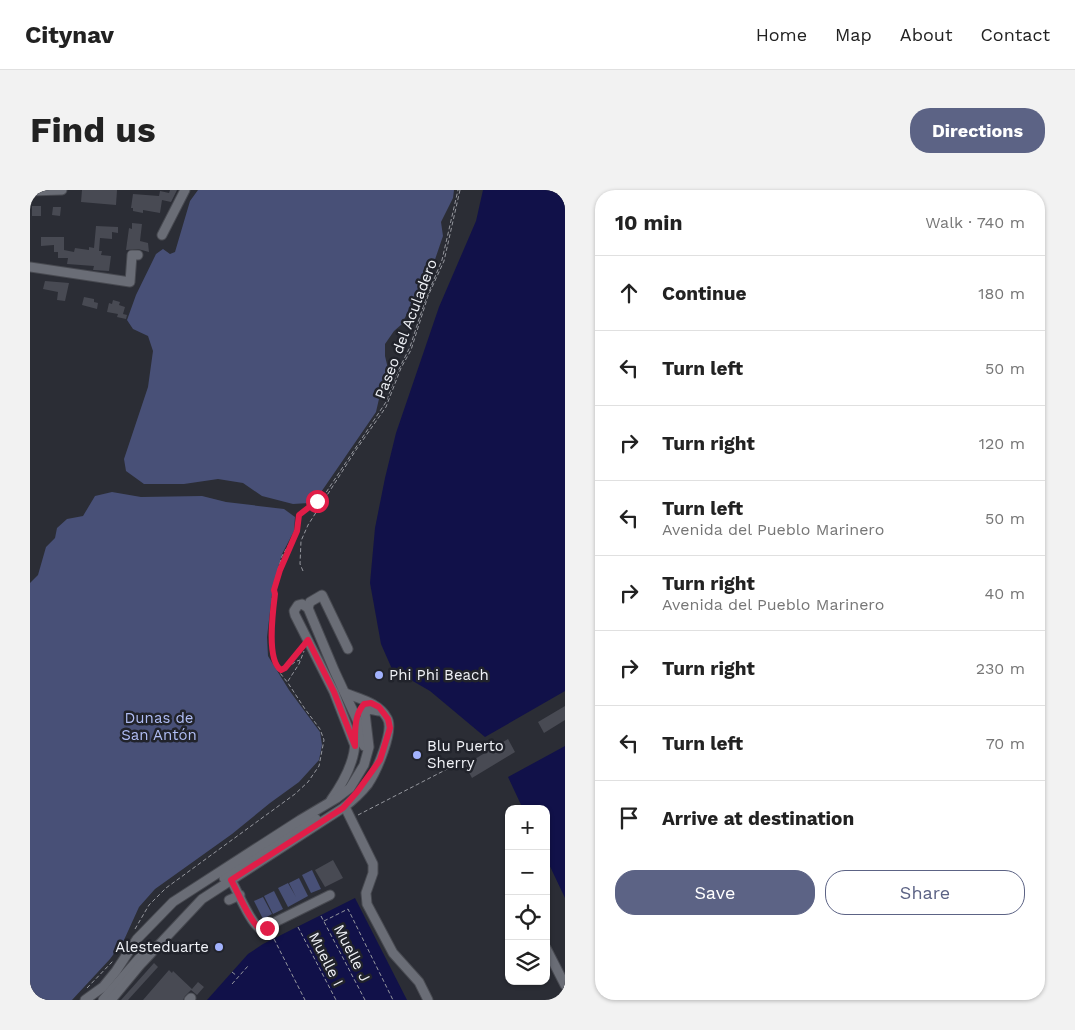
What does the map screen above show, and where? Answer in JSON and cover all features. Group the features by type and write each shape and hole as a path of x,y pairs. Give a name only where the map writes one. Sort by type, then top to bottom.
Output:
{"street":[{"path":"30,191 62,190"},
{"path":"162,235 185,190"},
{"path":"30,267 130,282 132,255 138,255"},
{"path":"308,608 310,602 322,594 348,649"},
{"path":"355,746 337,699 295,615 294,611 298,605 302,604 308,608 361,730 364,748 359,773"},
{"path":"109,1000 197,903 236,888 345,807 358,796 369,782 380,760 390,728 388,719 377,705 345,693"},
{"path":"331,808 336,792 353,760 355,746 354,730 359,710 364,704 368,703"},
{"path":"103,1000 197,895 331,808 337,798 350,788 366,759 369,747 365,713 369,709 383,712"},
{"path":"331,808 345,807 380,760"},
{"path":"96,1000 109,984 137,939 159,914 174,902 343,802 363,784"},
{"path":"345,807 373,864 373,874 366,894 367,904 392,953 419,982 428,1000"},
{"path":"230,900 236,888 236,874 255,862 258,855"},
{"path":"236,888 255,925 261,929 330,895"},
{"path":"550,956 565,985"},
{"path":"85,1000 103,987 116,972"},
{"path":"109,1000 125,979 126,973"}],"path":[{"path":"135,929 149,905 166,888 295,794 320,766 324,746 323,735 288,682 273,664 270,646 270,622 274,591 280,570 297,531 299,515 323,497 386,402 410,346 425,301 442,260 459,190"},
{"name":"Paseo del Aculadero","path":"303,571 300,564 301,541 308,525 386,407 401,368 411,350 428,296 444,260 459,190"},
{"path":"274,591 272,643 274,661 278,667 281,670 285,668 308,640"},
{"path":"288,682 301,660 308,640"},
{"path":"280,672 290,667 295,661 301,660"},
{"path":"360,814 457,764 455,768"},
{"path":"324,921 348,909 393,1000"},
{"name":"Muelle J","path":"321,916 365,1000"},
{"name":"Muelle I","path":"298,927 336,1000"},
{"path":"274,939 306,1000"},
{"path":"86,989 115,959"},
{"path":"232,984 248,966"},
{"path":"232,972 238,977"}],"green space":[{"path":"198,190 454,190 453,198 441,222 443,236 427,283 412,303 402,324 394,331 385,344 385,356 390,377 381,390 376,412 317,498 309,503 293,504 262,496 243,483 218,479 184,484 144,484 126,471 124,459 148,387 153,351 148,336 133,329 127,320 136,295 156,254 163,249 170,254 175,252 190,201"},
{"name":"Dunas de San Antón","path":"112,492 141,497 202,496 226,502 284,509 295,517 294,531 282,554 273,586 267,637 268,656 289,690 320,732 322,745 319,760 299,782 232,834 155,889 139,907 124,940 110,959 72,1000 30,1000 30,583 38,575 46,547 55,538 57,528 67,519 83,516 95,496"},
{"path":"312,870 321,889 311,893 302,875"},
{"path":"299,878 308,896 288,907 278,888 288,883 296,897 289,883"},
{"path":"274,891 283,909 273,914 264,896"},
{"path":"263,897 272,914 263,919 254,901"}],"shaded area":[{"path":"483,190 565,190 565,691 485,737 430,691 392,669 381,644 370,583 375,528 396,433 439,307 476,221"},
{"path":"565,746 565,898 550,866 550,805 521,805 508,777"},
{"path":"355,898 407,1000 207,1000 248,954 263,944"}],"building":[{"path":"82,190 117,190 116,205 81,202"},
{"path":"170,190 177,190 171,202 162,200 160,213 143,210 143,213 133,211 133,208 131,208 133,194 159,196 160,191 169,193"},
{"path":"32,206 41,206 41,216 32,216"},
{"path":"53,207 61,207 60,216 52,215"},
{"path":"132,223 142,224 140,241 148,243 149,252 138,249 126,250 129,228 132,229"},
{"path":"96,226 118,227 118,233 112,232 112,239 100,238 99,251 102,251 101,255 111,256 109,271 93,270 94,266 67,264 68,258 58,258 58,252 54,252 54,245 41,246 41,237 64,237 64,250 74,252 75,248 89,250 89,247 94,248"},
{"path":"45,281 69,283 65,301 57,300 58,292 43,289"},
{"path":"84,297 94,299 94,302 98,303 97,309 82,305"},
{"path":"113,300 120,302 119,305 125,307 123,314 127,315 126,319 117,317 118,314 107,312 109,303 112,304"},
{"path":"565,706 565,720 544,733 538,722"},
{"path":"508,739 515,752 472,778 465,765"},
{"path":"333,860 343,878 325,887 315,870"},
{"path":"154,963 158,967 128,1000 121,1000"},
{"path":"169,970 172,973 173,971 192,989 198,982 204,987 197,995 191,990 183,1000 143,1000"}],"place":[{"name":"Phi Phi Beach","path":"379,675"},
{"name":"Blu Puerto Sherry","path":"417,755"},
{"name":"Alesteduarte","path":"219,947"}],"route":[{"path":"267,928 261,929 255,925 237,887 231,880 345,807 380,760 390,728 388,719 377,705 371,703 364,704 359,710 354,730 355,746 334,692 308,640 283,670 279,669 274,661 272,629 274,590 280,570 298,528 299,515 317,501"}]}
